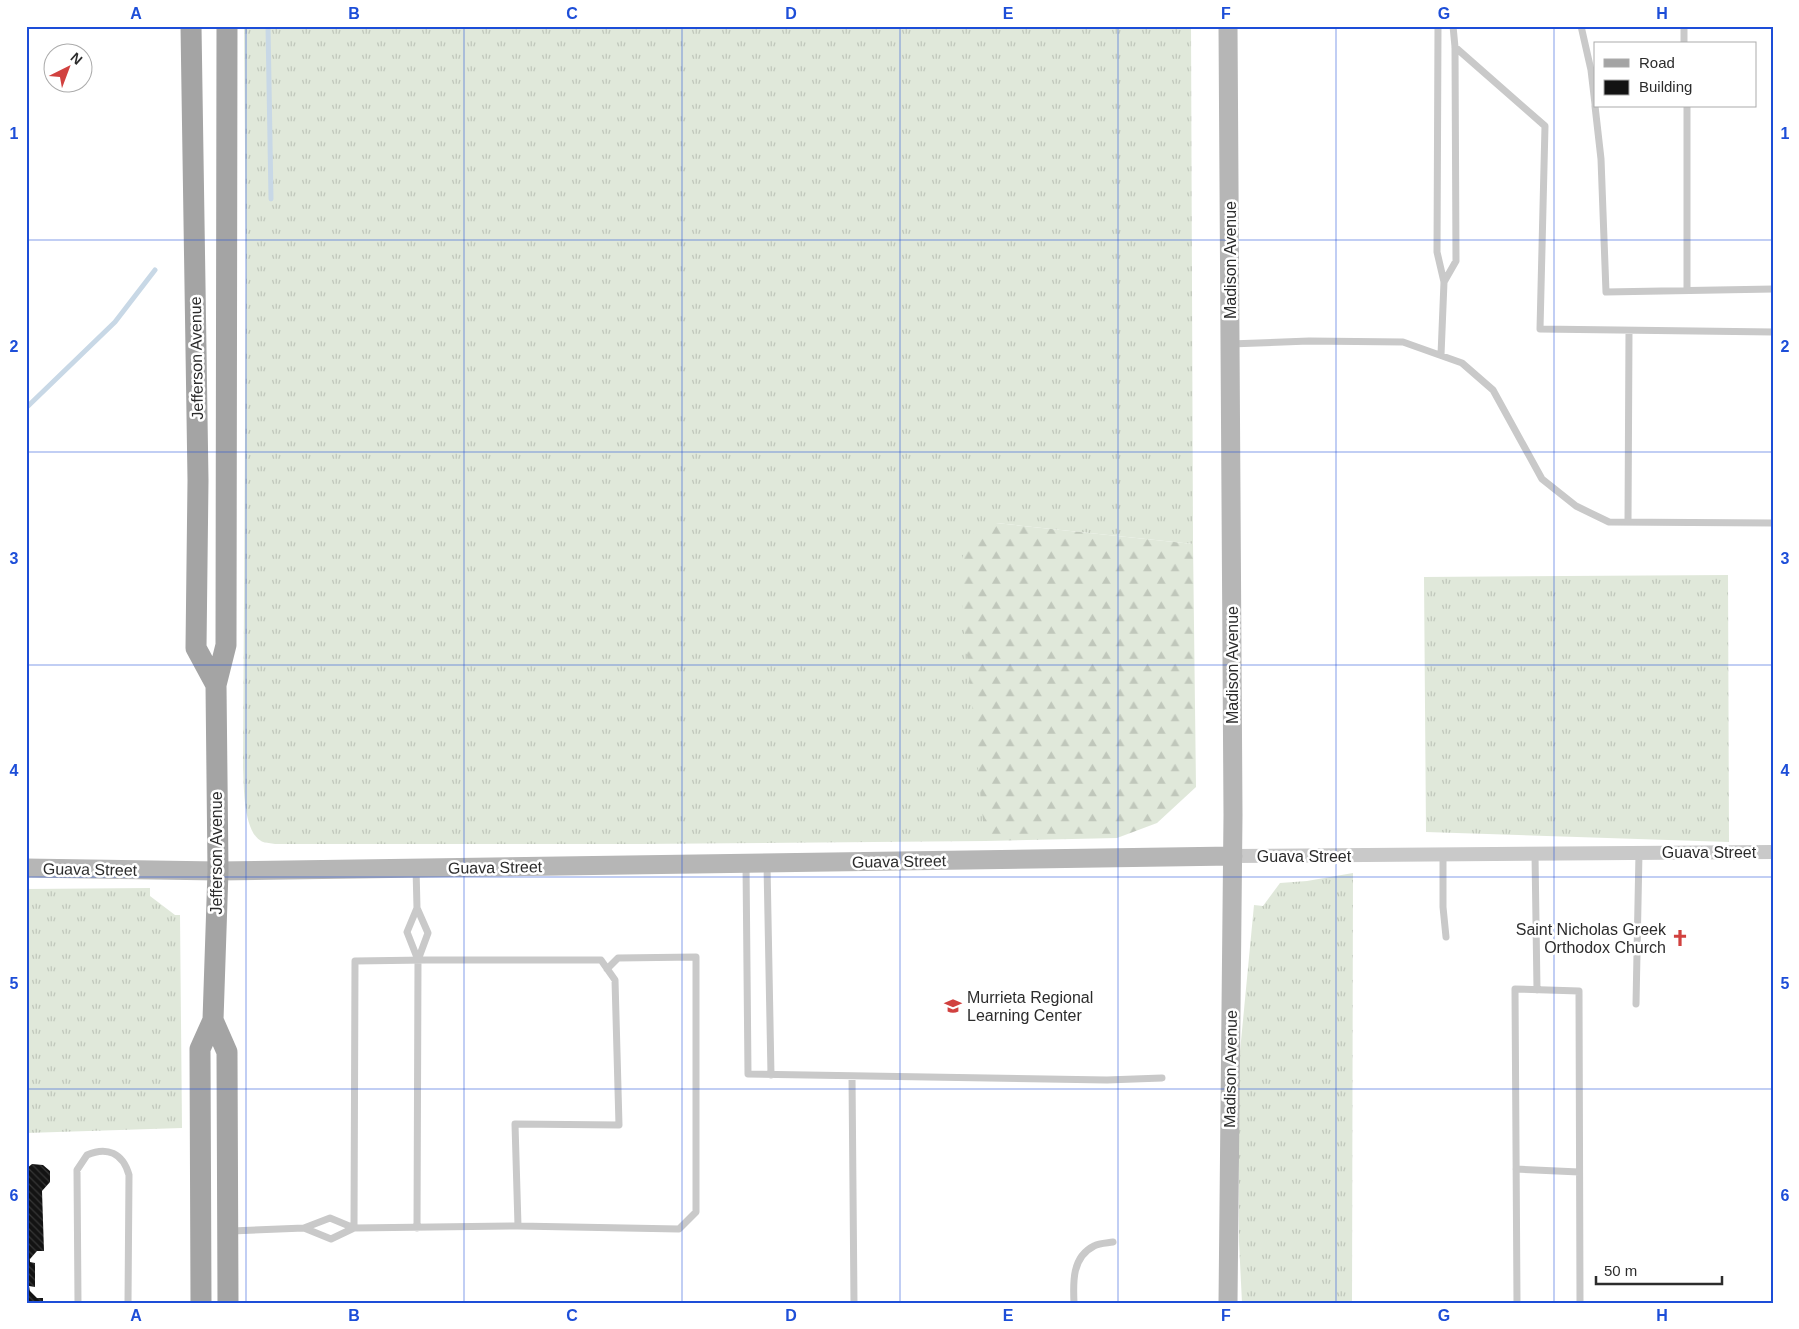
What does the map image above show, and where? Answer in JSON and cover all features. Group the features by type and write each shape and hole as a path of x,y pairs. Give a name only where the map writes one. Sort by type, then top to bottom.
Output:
{"main road":[{"name":"Jefferson Avenue","path":"191,26 198,480 196,648 216,685"},
{"name":"Jefferson Avenue","path":"201,1303 200,1050 213,1020 218,871 216,685 226,645 227,26"},
{"name":"Jefferson Avenue","path":"213,1020 227,1052 228,1303"}],"street":[{"name":"Madison Avenue","path":"1228,26 1232,856 1228,1303"},
{"name":"Guava Street","path":"26,868 218,871 1232,856 1773,852"}],"lane":[{"path":"1438,26 1437,252 1444,282 1441,355"},
{"path":"1444,282 1456,261 1455,48 1453,26"},
{"path":"1581,26 1592,70 1594,93"},
{"path":"1684,26 1684,42"},
{"path":"1455,48 1544,126 1540,328 1773,332"},
{"path":"1595,108 1601,159 1606,292 1773,289"},
{"path":"1687,108 1687,290"},
{"path":"1628,522 1629,331"},
{"path":"1230,344 1309,341 1403,342 1462,363 1493,390 1542,479 1576,506 1609,522 1773,523"},
{"path":"1636,1004 1639,853"},
{"path":"1443,854 1443,906 1446,937"},
{"path":"1536,854 1537,990"},
{"path":"746,863 748,1074 1107,1080 1162,1078"},
{"path":"767,863 771,1075"},
{"path":"416,868 417,908 428,933 418,960 417,1228"},
{"path":"417,908 407,932 418,960"},
{"path":"228,1231 304,1228 330,1218 354,1228 518,1226 679,1229 696,1212 696,957 618,958 607,969"},
{"path":"354,1228 355,962 601,960 615,980 619,1125 515,1124 518,1226"},
{"path":"1518,1303 1515,990 1579,991 1580,1303"},
{"path":"852,1076 854,1303"},
{"path":"78,1303 78,1170 87,1155 103,1150 117,1155 123,1162 129,1175 128,1303"},
{"path":"1516,1169 1580,1172"},
{"path":"304,1228 331,1239 354,1228"},
{"path":"1074,1303 1074,1274 1076,1266 1084,1253 1095,1245 1113,1242"}],"green space":[{"path":"244,26 1191,26 1193,544 996,523 985,841 640,844 275,844 263,842 256,837 248,820 244,797 243,768 246,269"},
{"path":"996,523 1193,544 1196,787 1157,823 1117,838 985,841 960,583 963,555 968,541 977,531"},
{"path":"1728,575 1729,842 1426,832 1424,577"},
{"path":"1353,873 1352,1303 1242,1303 1239,1242 1239,1062 1254,905 1263,906 1280,883 1307,881"},
{"path":"150,888 150,896 175,915 180,915 182,1128 26,1133 26,889"}],"building":[{"path":"32,1164 43,1165 50,1171 50,1182 42,1191 44,1251 37,1251 30,1259 30,1262 35,1263 35,1287 29,1286 30,1291 37,1298 43,1298 43,1303 26,1303 26,1169"}],"waterway":[{"path":"268,26 271,199"},
{"path":"26,408 115,322 155,270"}],"place":[{"name":"Saint Nicholas Greek Orthodox Church","path":"1680,938"},
{"name":"Murrieta Regional Learning Center","path":"953,1006"}]}
